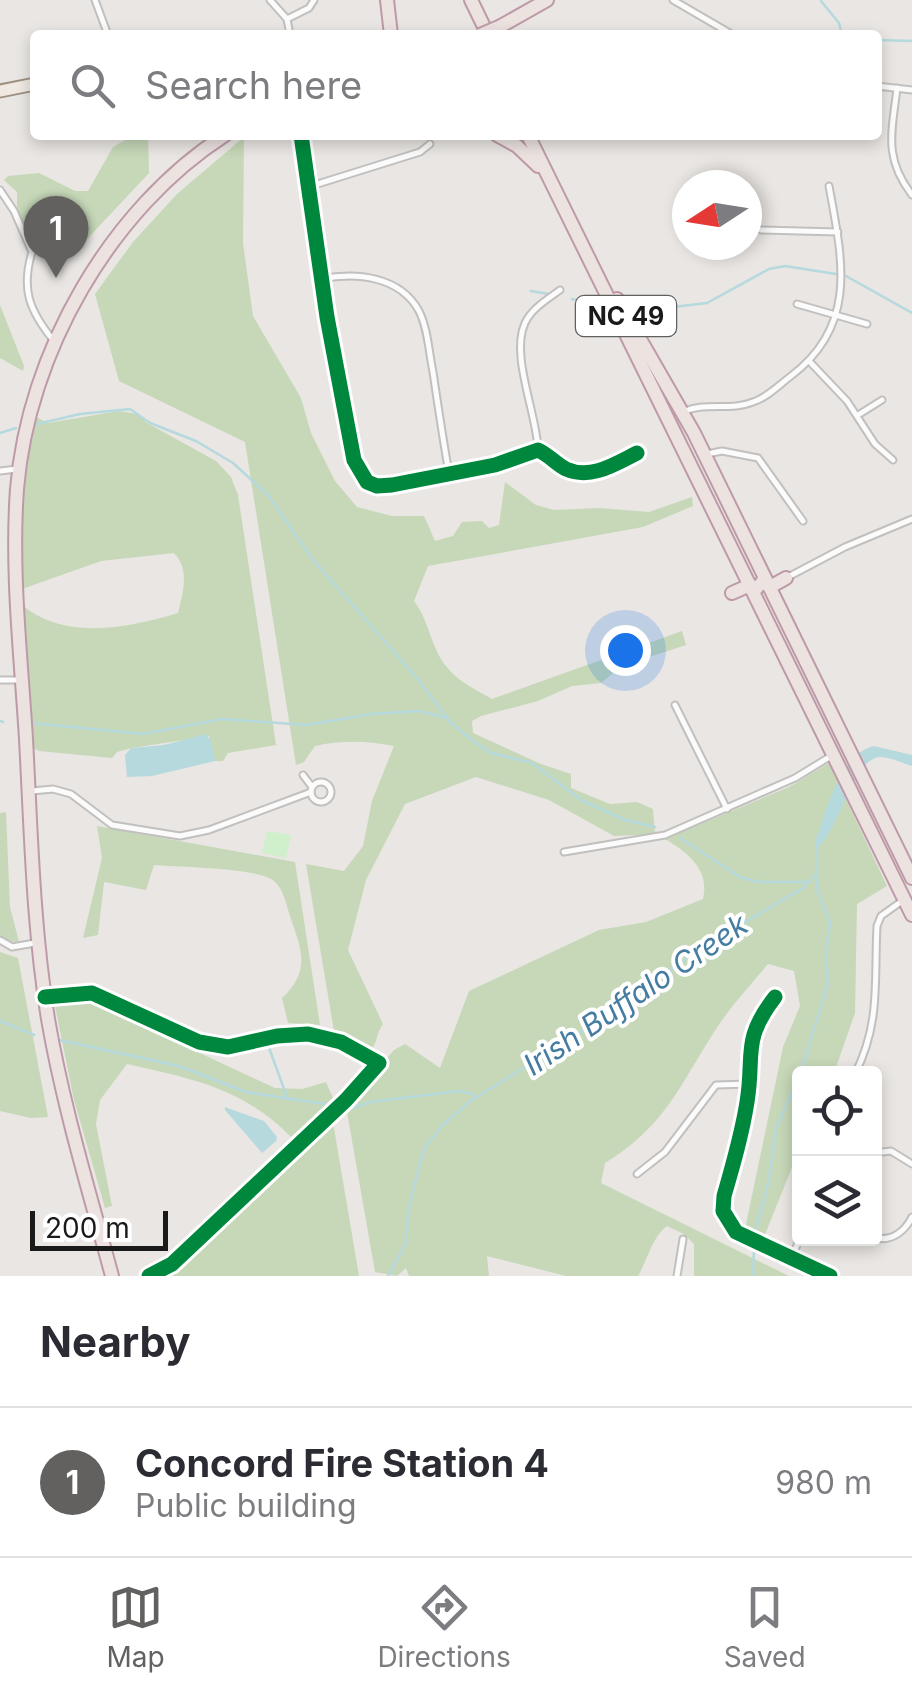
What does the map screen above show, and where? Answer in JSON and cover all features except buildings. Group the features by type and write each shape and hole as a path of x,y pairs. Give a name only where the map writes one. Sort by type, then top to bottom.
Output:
{"highway":[{"path":"388,0 390,30"},
{"path":"462,0 477,30"},
{"path":"471,0 486,30"},
{"path":"492,30 548,0"},
{"path":"112,1276 64,1096 38,943 16,540 20,469 37,394 77,300 113,244 160,189 191,158 218,140"},
{"path":"160,189 229,140"},
{"path":"504,140 528,155 551,181"},
{"name":"NC 49","path":"530,140 750,584"},
{"name":"NC 49","path":"539,140 619,303 705,455 912,878"},
{"path":"693,464 704,466 716,491 723,492"},
{"path":"729,538 735,538 758,580 786,578"},
{"path":"794,637 786,634 762,593 750,584 732,593 759,600 912,915"},
{"path":"789,660 796,662 810,690 820,690"}],"main road":[{"path":"0,91 30,85"}],"street":[{"path":"95,0 106,30"},
{"path":"270,0 288,19 289,30"},
{"path":"288,19 309,8 314,0"},
{"path":"673,0 724,30"},
{"path":"882,86 912,90"},
{"path":"897,88 890,146 901,180 912,195"},
{"path":"302,140 321,279 349,436 360,474 367,482 382,486 495,466 538,450"},
{"path":"308,187 420,152 430,144"},
{"path":"682,412 695,407 752,403 810,362 829,337 842,263 829,186"},
{"path":"0,190 32,252 26,270 26,293 56,343"},
{"path":"762,230 838,232"},
{"path":"321,279 376,278 416,306 425,329 449,473"},
{"path":"560,290 536,308 523,329 522,359 538,450 566,468 587,472 606,468 637,452"},
{"path":"797,304 867,324"},
{"path":"810,362 858,416 880,450 893,460"},
{"path":"858,416 882,400"},
{"path":"705,455 722,451 758,458 804,521"},
{"path":"0,471 20,469"},
{"path":"786,578 912,519"},
{"path":"0,680 22,680"},
{"path":"675,705 728,809"},
{"path":"564,852 665,835 837,761"},
{"path":"28,791 58,790 77,798 112,824 180,836 209,830 312,790 320,782 328,784 330,802 316,800 312,790 303,775"},
{"path":"858,1066 876,1004 877,926 882,916 904,899"},
{"path":"0,940 12,947 38,943"},
{"path":"45,997 92,993 198,1042 228,1046 308,1034 341,1042 379,1063 346,1100 172,1264 149,1276"},
{"path":"775,997 758,1020 751,1039 744,1126 724,1196 724,1211 736,1232 830,1276"},
{"path":"637,1174 665,1152 716,1085 750,1084"},
{"path":"882,1152 891,1151 912,1164"},
{"path":"882,1239 898,1234 912,1218"},
{"path":"677,1276 683,1239"},
{"path":"792,1257 797,1246"}],"green space":[{"path":"125,140 148,140 149,173 73,254 56,237 33,244 17,212 17,192 4,180 8,176 39,173 75,191 88,191 113,147"},
{"path":"244,140 243,243 253,316 301,398 311,433 335,481 357,507 392,516 424,516 435,541 453,536 462,522 482,521 489,528 499,525 505,482 536,505 554,510 649,512 692,497 693,506 643,527 428,566 414,601 437,651 456,676 492,699 682,631 686,645 622,666 601,683 572,686 472,721 473,733 571,774 571,788 610,804 637,802 653,809 655,834 614,836 549,800 476,777 405,804 366,880 348,950 383,1024 371,1050 334,1031 306,864 344,871 363,846 372,801 394,746 354,742 315,746 304,762 296,765 245,442 119,381 95,294 133,242 177,194"},
{"path":"0,305 24,366 23,371 0,358"},
{"path":"119,411 137,414 216,461 231,477 238,495 276,745 228,753 223,761 215,761 209,736 132,748 117,752 112,758 31,747 22,605 57,624 77,627 118,627 178,613 184,574 174,553 101,561 22,589 22,489 36,417 48,423"},
{"path":"829,763 887,886 857,904 855,1013 836,1066 792,1066 792,1167 764,1237 745,1229 783,1047 800,1006 794,971 768,964 720,1023 656,1120 605,1163 601,1183 789,1276 694,1276 694,1244 667,1226 654,1242 638,1276 566,1276 487,1256 489,1276 409,1276 406,1268 397,1276 375,1272 346,1106 394,1050 405,1044 440,1068 469,991 599,930 646,922 703,899 703,879 695,863 665,839 789,787"},
{"path":"6,812 10,907 19,942 0,936 0,813"},
{"path":"97,826 295,862 320,1025 288,1023 282,998 298,977 300,947 281,889 262,875 154,865 146,890 104,882 98,935 83,938 102,858"},
{"path":"267,831 291,835 286,858 262,853"},
{"path":"0,952 18,958 48,1117 31,1118 0,1111"},
{"path":"88,1001 275,1088 302,1089 326,1082 334,1100 291,1137 236,1096 127,1064 100,1100 96,1124 112,1206 105,1208 74,1100 55,1006"},
{"path":"333,1122 359,1276 168,1276"}],"water":[{"path":"206,734 215,761 152,776 127,777 125,755 131,748 164,745"},
{"path":"874,746 912,755 912,766 884,757 870,761 816,849 824,817 843,772 862,751"},
{"path":"225,1107 264,1121 276,1141 262,1153"}],"waterway":[{"path":"821,1 841,30"},
{"path":"882,40 912,41"},
{"path":"640,311 707,303 769,269 785,266 836,274"},
{"path":"846,276 912,313"},
{"path":"531,291 549,294"},
{"path":"572,299 597,304"},
{"path":"37,424 80,414 130,409 150,423 196,441 233,463 268,495 313,560 416,677 450,722 491,753 532,763 583,801 625,820 655,827"},
{"path":"0,433 16,428"},
{"path":"31,723 143,734 222,719 307,725 419,711 447,718"},
{"path":"680,838 740,877 758,882 806,882"},
{"name":"Irish Buffalo Creek","path":"388,1276 406,1243 408,1213 425,1147 443,1125 469,1102 621,1007 701,948 803,888 816,874 817,848"},
{"path":"802,1066 828,984 830,923 816,874"},
{"path":"0,1021 34,1035"},
{"path":"59,1040 179,1066 246,1092 331,1105"},
{"path":"268,1045 288,1100"},
{"path":"347,1110 370,1102 459,1091 475,1098"},
{"path":"755,1232 767,1189 777,1126 792,1092"},
{"path":"753,1276 754,1249"}],"cycle path":[{"path":"302,140 327,317 354,460 367,482 392,485 495,465 538,450 566,469 585,473 637,453"},
{"path":"45,997 92,993 199,1042 228,1047 308,1034 341,1042 379,1063 346,1100 172,1264 149,1276"},
{"path":"775,997 753,1037 745,1114 723,1211 736,1232 830,1276"}],"place":[{"name":"Concord Fire Station 4","path":"56,278"}]}
